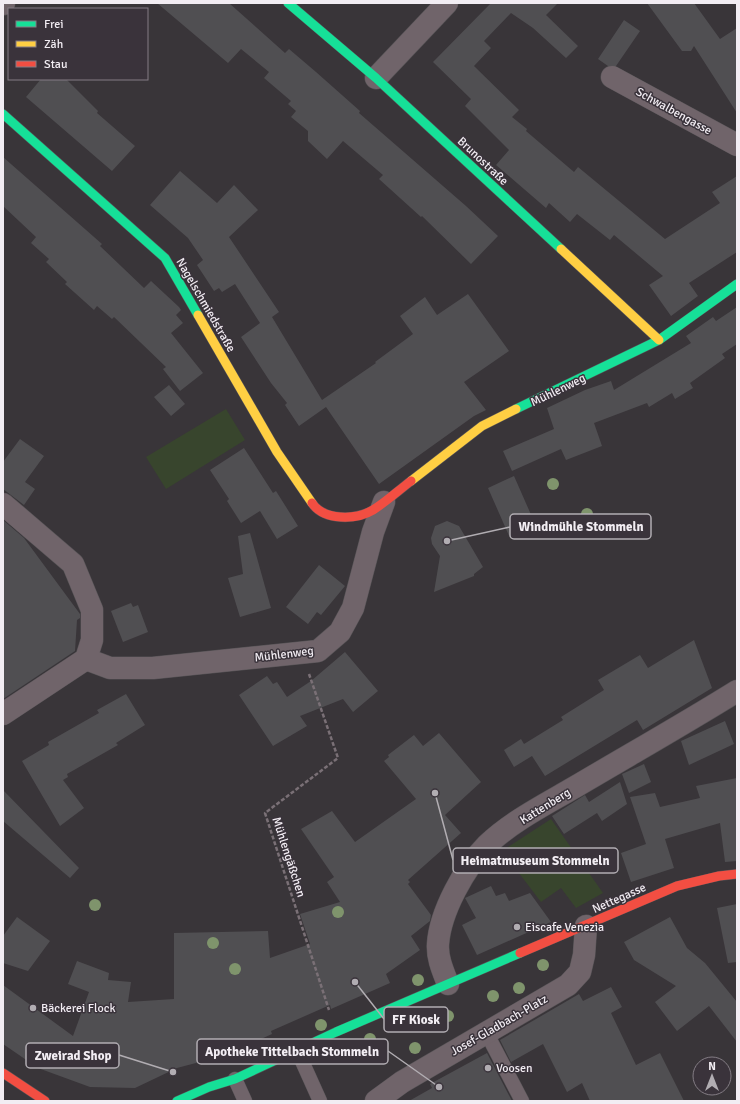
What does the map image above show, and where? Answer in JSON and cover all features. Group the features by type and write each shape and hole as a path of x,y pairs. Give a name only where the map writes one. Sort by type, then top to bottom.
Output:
{"street":[{"name":"Brunostraße","path":"288,3 376,78 659,340"},
{"path":"376,78 448,3"},
{"name":"Schwalbengasse","path":"612,77 737,145"},
{"name":"Nagelschmiedstraße","path":"3,114 165,258 277,452 315,507"},
{"name":"Mühlenweg","path":"315,507 330,515 344,518 360,515 373,510 482,426 659,340 737,284"},
{"name":"Mühlenweg","path":"86,659 110,668 153,668 318,651 340,632 353,608 373,532 384,502"},
{"path":"3,504 73,564 92,610 92,640 86,659 3,714"},
{"name":"Kattenberg","path":"448,984 439,955 438,944 442,921 451,900 472,862 487,845 533,811 737,691"},
{"name":"Nettegasse","path":"448,984 677,886 719,876 737,874"},
{"name":"Josef-Gladbach-Platz","path":"376,1101 402,1082 568,985 580,972 584,955 586,926"},
{"path":"177,1101 235,1079 336,1032 448,984"},
{"path":"3,1073 45,1101"}],"lane":[{"path":"486,1032 522,1101"},
{"path":"297,1050 320,1101"},
{"path":"235,1079 245,1101"}],"path":[{"name":"Mühlengäßchen","path":"302,652 338,758 265,814 336,1032"}],"green space":[{"path":"226,409 245,440 166,489 146,457"},
{"path":"551,819 603,893 576,908 561,888 541,902 502,851"}],"building":[{"path":"157,3 229,3 285,53 289,49 316,72 360,111 359,113 466,206 498,236 471,264 422,216 421,217 379,179 383,175 343,141 327,159 308,141 308,131 291,117 296,111 288,104 291,101 264,78 269,72 241,49 228,63"},
{"path":"491,3 558,3 546,15 578,46 566,58 533,28 511,13 484,41 491,48 474,66 519,110 512,117 527,129 526,131 574,172 578,167 665,239 720,203 712,192 737,176 737,252 689,283 698,296 671,316 649,285 663,276 614,235 610,240 577,214 570,222 549,203 546,208 496,165 509,150 465,106 471,99 433,62"},
{"path":"647,3 694,3 720,39 737,28 737,113 694,46 691,51 682,51"},
{"path":"624,20 640,31 616,66 608,66 598,59"},
{"path":"40,80 67,80 98,111 97,113 135,146 112,171 26,97"},
{"path":"3,157 102,244 100,246 144,288 151,281 179,307 181,310 176,315 183,323 171,333 203,373 180,391 163,369 166,367 114,317 112,319 97,306 94,310 65,284 67,282 46,262 49,259 31,243 36,237 3,206"},
{"path":"180,171 217,203 234,185 258,210 229,237 279,312 272,317 322,400 376,363 375,362 413,334 400,316 425,297 437,315 468,294 509,351 464,382 486,410 474,416 379,484 326,407 299,426 285,405 287,403 271,383 241,337 260,323 235,284 222,292 219,288 214,291 197,265 203,260 188,238 150,205"},
{"path":"737,307 737,344 722,354 725,358 690,383 693,388 675,399 672,393 649,407 647,403 594,423 602,446 566,460 561,449 512,471 503,451 554,429 547,408 585,390 611,381 614,390 691,343 686,336 713,317 716,321"},
{"path":"169,385 185,404 171,416 154,397"},
{"path":"20,439 44,456 25,482 35,489 24,505 3,489 3,462"},
{"path":"244,448 273,493 276,491 298,526 277,539 260,511 241,523 227,501 229,499 210,470"},
{"path":"514,476 536,526 510,538 488,488"},
{"path":"3,520 24,538 80,614 80,618 77,620 75,651 3,699"},
{"path":"447,521 459,526 483,567 474,574 474,576 434,592 440,556 432,544 431,538 435,526"},
{"path":"250,533 271,608 240,617 228,578 243,574 238,536"},
{"path":"319,565 345,586 321,615 317,612 308,624 286,607"},
{"path":"131,603 133,607 138,605 148,632 123,642 111,611"},
{"path":"694,640 712,688 643,730 637,720 545,776 532,756 514,767 504,750 521,739 524,744 563,720 561,717 604,690 598,680 640,655 648,668"},
{"path":"345,652 378,691 353,712 343,699 300,716 307,726 273,746 239,695 267,676 273,684 277,682 287,697 311,681"},
{"path":"126,694 145,725 116,743 118,745 67,774 68,777 63,780 84,808 60,826 22,761 49,745 48,742 99,713 97,710"},
{"path":"725,721 734,744 689,765 681,741"},
{"path":"439,733 481,782 445,815 461,833 408,880 410,882 408,884 431,915 430,921 411,936 420,950 386,974 390,983 331,1009 330,1005 271,1031 272,1034 226,1055 177,1068 135,1088 90,1087 38,1068 3,1044 3,985 73,1036 89,992 68,984 77,961 109,973 108,980 131,982 128,1002 174,999 174,933 268,931 270,958 310,944 300,914 340,902 327,882 334,877 301,829 332,811 355,842 416,799 384,761 389,757 388,755 414,735 423,746"},
{"path":"644,764 651,782 629,793 622,774"},
{"path":"737,778 737,861 725,862 720,823 665,839 674,868 631,882 621,853 646,844 630,797 655,793 660,807 700,798 696,786"},
{"path":"620,782 627,804 602,821 597,813 564,834 552,816 585,795 589,802"},
{"path":"3,790 79,868 70,878 3,821"},
{"path":"491,886 496,896 505,893 509,901 530,893 551,922 477,955 462,925 476,918 465,898"},
{"path":"737,904 737,962 728,963 717,908"},
{"path":"17,917 50,941 28,971 3,963 3,936"},
{"path":"670,917 687,948 705,963 737,1002 737,1042 709,1006 677,1031 655,1002 676,986 634,960 624,942"},
{"path":"611,987 622,1007 611,1013 636,1065 660,1053 684,1101 590,1101 582,1083 567,1092 543,1044 511,1062 500,1040 579,994 583,1001"},
{"path":"487,1053 512,1101 409,1101 432,1088 430,1084"}],"traffic: fast":[{"path":"288,3 376,78 561,249"},
{"path":"3,114 165,258 198,315"},
{"path":"516,409 659,340 737,284"},
{"path":"177,1101 209,1087 235,1079 336,1032 520,953"}],"traffic: slow":[{"path":"561,249 659,340"},
{"path":"198,315 277,452 312,503"},
{"path":"411,481 482,426 516,409"}],"traffic: jam":[{"path":"312,503 317,509 332,516 358,516 378,507 411,481"},
{"path":"520,953 677,886 719,876 737,874"},
{"path":"3,1073 45,1101"}],"place":[{"name":"Windmühle Stommeln","path":"447,541"},
{"name":"Heimatmuseum Stommeln","path":"435,793"},
{"name":"Eiscafe Venezia","path":"517,927"},
{"name":"FF Kiosk","path":"355,982"},
{"name":"Bäckerei Flock","path":"33,1008"},
{"name":"Voosen","path":"488,1068"},
{"name":"Zweirad Shop","path":"173,1072"},
{"name":"Apotheke Tittelbach Stommeln","path":"439,1087"}]}
